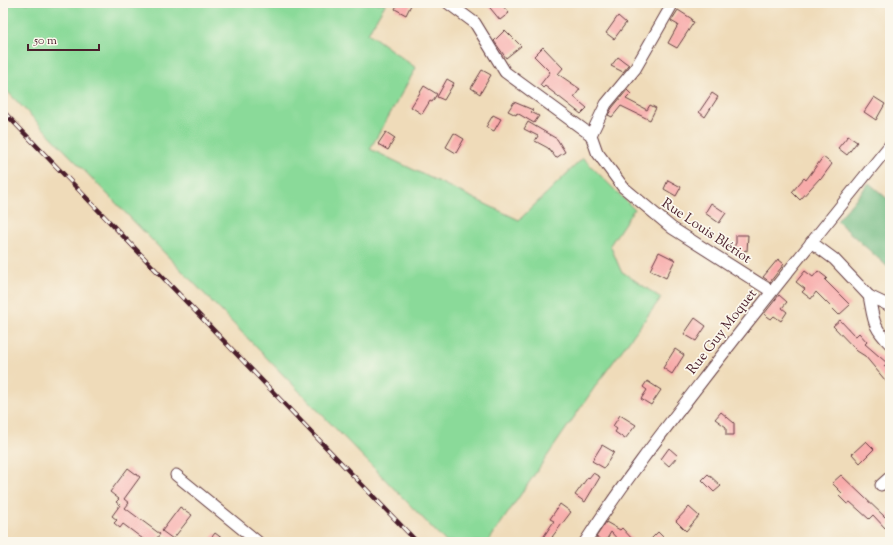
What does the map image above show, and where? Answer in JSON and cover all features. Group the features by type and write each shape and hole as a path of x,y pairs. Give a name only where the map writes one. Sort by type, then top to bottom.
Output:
{"street":[{"path":"448,3 475,23 505,72 591,135 606,104 635,69 673,3"},
{"name":"Rue Louis Blériot","path":"591,135 598,152 623,187 672,228 771,291"},
{"name":"Rue Guy Moquet","path":"585,542 613,498 651,446 771,291 890,145"},
{"path":"811,242 834,259 869,296 890,306"},
{"path":"869,296 872,317 877,331 890,344"},
{"path":"176,475 258,542"},
{"path":"881,486 890,477"}],"green space":[{"path":"3,3 386,3 368,33 416,68 370,149 519,220 583,158 634,209 610,245 621,271 661,298 599,381 488,542 446,542 3,87"},
{"path":"869,183 890,201 890,269 837,221"}],"building":[{"path":"398,3 412,3 406,15 395,9"},
{"path":"486,3 500,3 509,13 500,20"},
{"path":"678,10 694,22 677,48 668,43 678,25 671,21"},
{"path":"618,16 626,23 614,39 606,33"},
{"path":"505,30 521,46 506,58 494,41"},
{"path":"543,47 563,68 558,74 580,89 574,97 587,108 581,114 545,86 543,88 540,85 550,72 534,56"},
{"path":"618,57 629,65 623,72 611,66"},
{"path":"482,70 491,75 480,94 471,88"},
{"path":"447,79 454,83 444,100 437,97"},
{"path":"424,86 437,94 432,102 430,101 422,114 411,107"},
{"path":"627,90 631,94 626,99 647,110 650,105 656,108 650,120 621,106 612,117 608,115"},
{"path":"712,93 718,97 705,117 699,112"},
{"path":"874,97 885,104 876,120 864,112"},
{"path":"514,102 533,110 531,112 539,116 534,123 517,113 516,115 508,111"},
{"path":"493,115 501,119 494,131 486,127"},
{"path":"528,122 557,139 565,152 556,158 548,148 535,141 538,136 524,129"},
{"path":"386,132 395,138 388,150 378,144"},
{"path":"454,133 464,139 456,153 446,147"},
{"path":"848,136 857,142 847,155 838,148"},
{"path":"823,157 832,164 821,179 820,178 800,200 792,192 804,178 806,180"},
{"path":"668,180 681,187 676,196 664,189"},
{"path":"711,203 726,213 719,223 705,213"},
{"path":"736,235 748,235 747,251 745,250 741,257 732,251 736,243"},
{"path":"659,252 675,260 666,278 650,270"},
{"path":"778,259 784,264 770,282 763,277"},
{"path":"805,271 813,277 818,271 827,278 825,280 850,305 839,315 816,292 811,299 802,292 805,289 796,282"},
{"path":"779,295 787,302 782,308 787,312 781,321 774,316 771,319 764,314"},
{"path":"695,318 706,326 696,341 684,334"},
{"path":"840,320 854,335 856,336 859,333 867,342 865,344 887,363 884,366 890,373 890,386 865,356 857,351 833,326"},
{"path":"675,349 684,355 672,374 663,368"},
{"path":"647,381 661,390 651,405 641,399 647,390 643,387"},
{"path":"721,412 734,423 734,435 726,435 726,427 715,419"},
{"path":"620,415 636,425 625,439 615,432 617,429 613,426"},
{"path":"866,441 874,449 860,463 852,454"},
{"path":"602,445 614,452 604,468 592,461"},
{"path":"669,448 678,456 669,466 661,459"},
{"path":"128,468 140,477 124,499 129,503 125,508 160,534 154,542 147,542 123,524 120,528 114,523 117,520 112,516 120,505 116,502 119,499 110,492"},
{"path":"593,473 600,477 585,502 575,495 588,477 589,478"},
{"path":"708,474 721,486 714,492 702,480"},
{"path":"841,475 885,517 890,513 890,524 885,528 873,515 869,519 850,502 847,504 839,496 842,493 832,483"},
{"path":"560,504 571,512 552,537 560,542 540,542 554,521 550,519"},
{"path":"180,507 192,515 173,539 162,531"},
{"path":"689,507 699,516 686,531 676,521"},
{"path":"606,522 620,530 622,528 635,542 620,542 611,532 605,542 596,537"},
{"path":"658,532 668,542 648,542"},
{"path":"215,533 227,542 208,542"}],"railway":[{"path":"3,111 417,542"}]}
